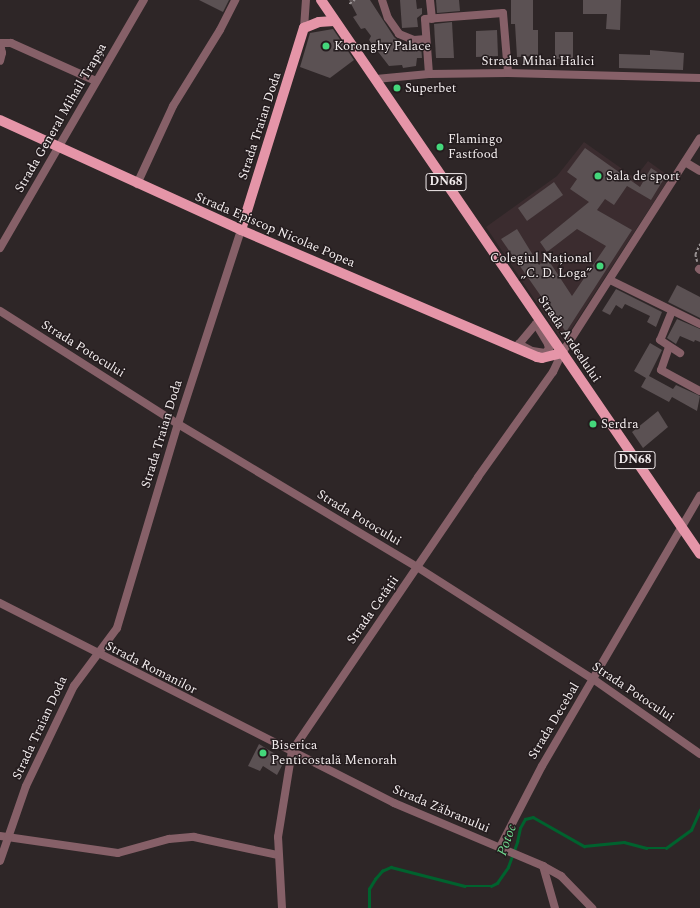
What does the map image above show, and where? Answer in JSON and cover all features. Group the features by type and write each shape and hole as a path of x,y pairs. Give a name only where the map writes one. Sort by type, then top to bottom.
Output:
{"main road":[{"name":"Strada Ardealului","path":"321,0 334,21 376,79 538,322 562,352 700,554"},
{"path":"304,28 319,22 334,21"},
{"name":"Strada Traian Doda","path":"240,230 304,28"},
{"name":"Strada Episcop Nicolae Popea","path":"0,120 58,148 240,230 517,346 542,358 562,352"}],"street":[{"name":"Strada General Mihail Trapșa","path":"0,248 144,0"},
{"path":"137,184 173,106 220,30 235,0"},
{"path":"304,28 306,0"},
{"path":"382,0 388,18 399,34 414,40 426,39"},
{"path":"429,74 426,39 430,0"},
{"path":"429,19 504,13 508,73"},
{"path":"0,61 2,54 0,43 11,42 96,82"},
{"name":"Strada Mihai Halici","path":"376,79 429,74 508,73 700,78"},
{"name":"Strada Cetății","path":"282,908 277,855 281,815 292,751 417,567 553,372 562,352 610,280 700,138"},
{"path":"685,162 700,171"},
{"name":"Strada Traian Doda","path":"0,860 40,755 74,686 117,628 178,424 240,230"},
{"path":"610,280 672,312 700,324"},
{"name":"Strada Potocului","path":"0,311 178,424 417,567 593,679 700,754"},
{"path":"672,312 660,340 680,353"},
{"path":"538,322 549,349 540,353 517,346 538,322"},
{"path":"670,347 661,370 700,390"},
{"name":"Strada Decebal","path":"500,847 542,766 700,496"},
{"name":"Strada Romanilor","path":"0,604 292,751"},
{"name":"Strada Zăbranului","path":"292,751 394,803 518,854 543,866 561,876 592,908"},
{"path":"0,836 118,853 169,839 194,837 277,855"},
{"path":"543,866 555,908"}],"path":[{"path":"349,4 355,0"},
{"path":"699,269 695,255 700,244"}],"shaded area":[{"path":"584,142 635,178 648,161 670,177 563,342 486,227 557,176"}],"building":[{"path":"199,0 229,0 223,12"},
{"path":"349,0 370,0 394,37 403,45 421,45 422,58 417,58 416,66 403,68 402,65 389,66 369,40 371,36 365,28 361,29 353,17 357,15"},
{"path":"400,0 416,0 417,9 422,8 422,14 417,18 418,27 402,28"},
{"path":"436,0 459,0 460,11 437,13"},
{"path":"511,0 533,0 533,30 538,30 538,56 517,57 515,24 511,24"},
{"path":"583,0 621,0 620,30 606,29 607,14 583,14"},
{"path":"452,22 454,58 436,58 434,24"},
{"name":"Koronghy Palace","path":"333,29 354,60 330,78 300,67 310,33"},
{"path":"497,30 498,56 476,57 476,31"},
{"path":"555,32 573,32 573,58 555,59"},
{"path":"650,50 684,53 683,70 619,68 619,54 650,55"},
{"path":"585,148 640,187 651,168 665,177 651,200 627,186 614,205 605,199 597,210 632,230 566,332 501,239 517,229 539,265 547,258 572,296 606,246 577,229 547,252 540,242 589,202 570,189 577,179 567,172"},
{"path":"554,182 563,195 527,221 518,208"},
{"path":"677,285 700,297 700,318 668,302"},
{"path":"616,289 662,312 656,327 647,322 650,316 625,304 622,309 616,305 610,315 602,311"},
{"path":"677,319 700,329 700,342 695,340 694,342 680,336 676,344 667,338"},
{"path":"650,343 662,350 649,376 673,389 676,385 700,396 697,411 672,397 669,402 641,387 646,378 634,371"},
{"path":"658,411 668,427 643,448 632,432"},
{"name":"Biserica Penticostală Menorah","path":"259,744 285,760 277,775 263,766 260,771 248,766"}],"waterway":[{"name":"Potoc","path":"369,908 369,889 382,871 391,867 465,886 491,886 497,883 508,867 517,842 520,828 525,819 533,817 584,846 624,842 646,848 666,848 691,830 700,810"}],"place":[{"name":"Koronghy Palace","path":"326,46"},
{"name":"Superbet","path":"397,88"},
{"name":"Flamingo Fastfood","path":"440,147"},
{"name":"Sala de sport","path":"598,176"},
{"name":"Colegiul Național „C. D. Loga”","path":"600,266"},
{"name":"Serdra","path":"593,424"},
{"name":"Biserica Penticostală Menorah","path":"263,753"}]}
